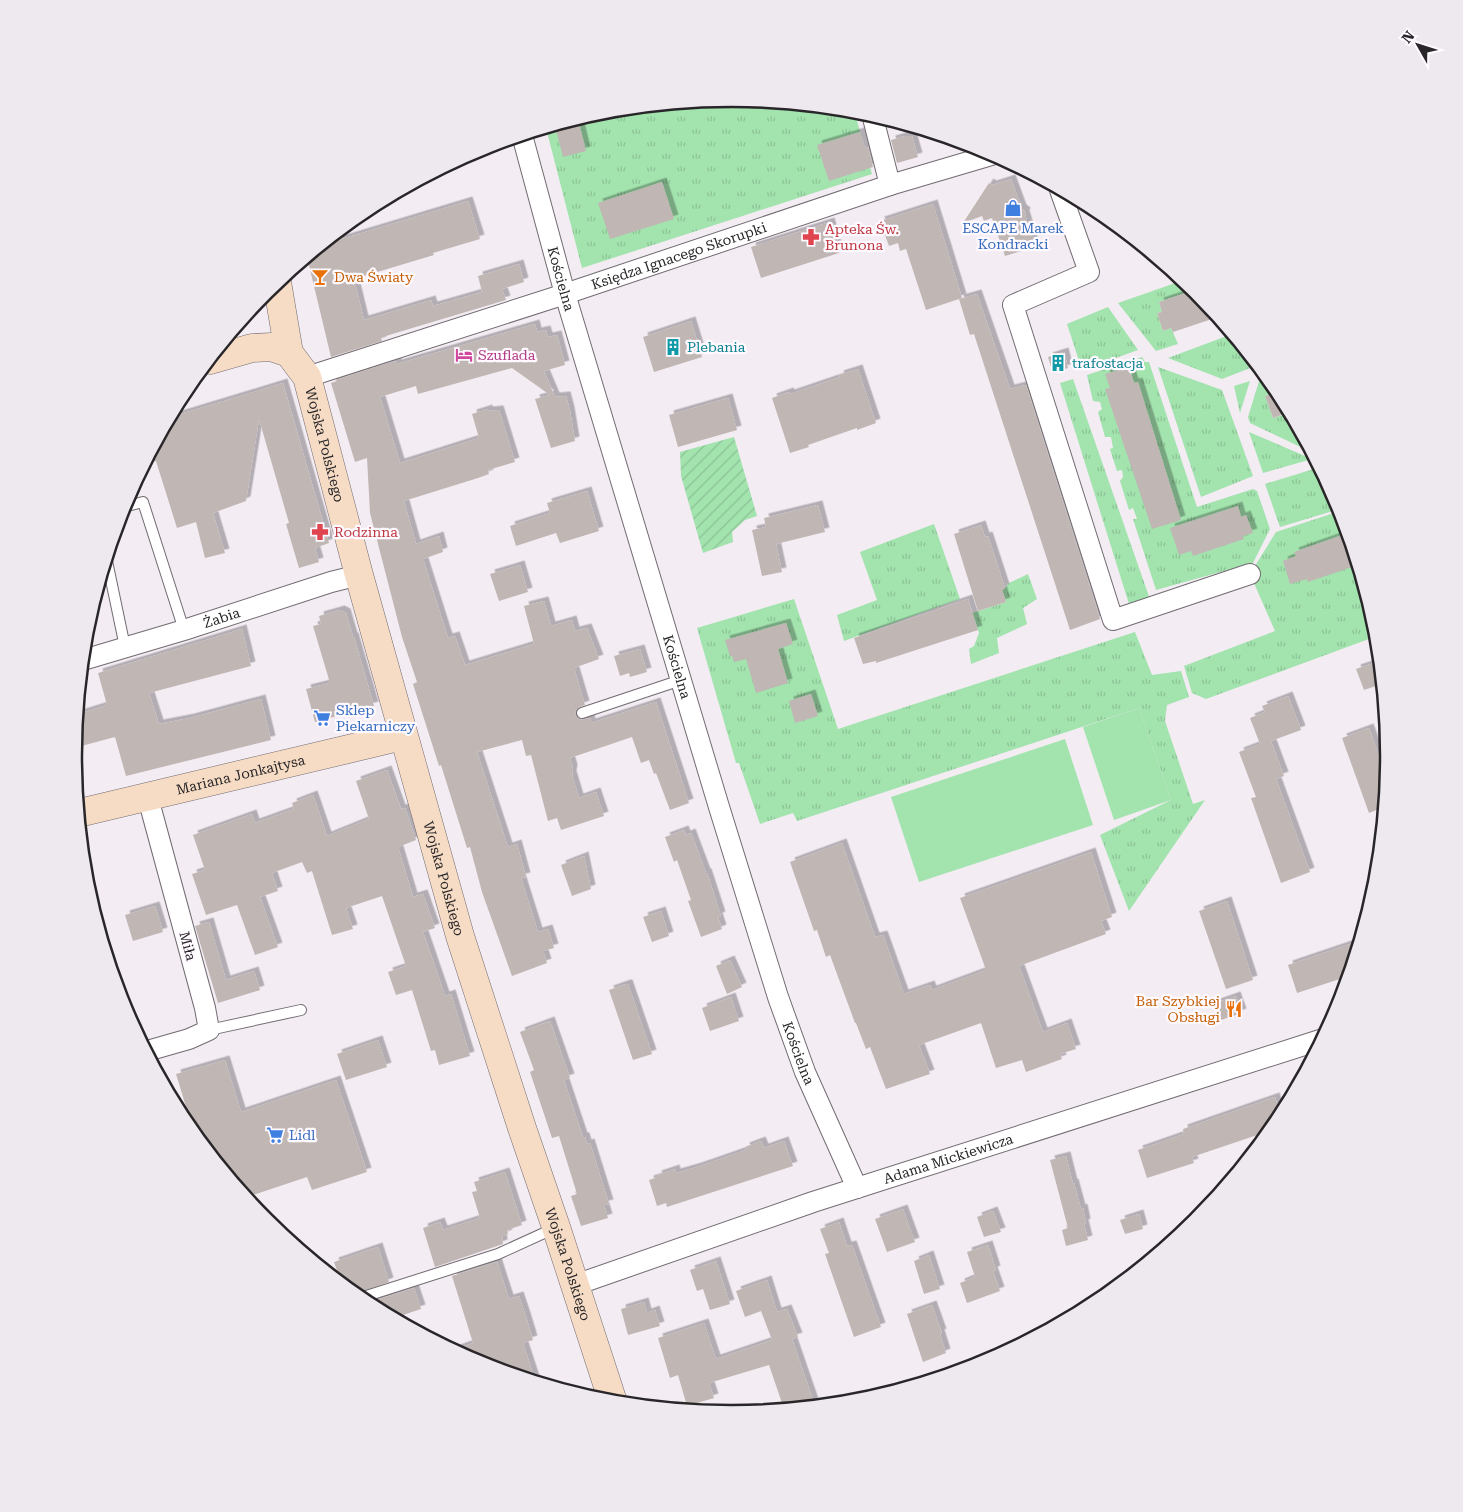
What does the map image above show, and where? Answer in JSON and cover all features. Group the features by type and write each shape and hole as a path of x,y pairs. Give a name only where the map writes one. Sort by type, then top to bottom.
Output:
{"street":[{"path":"874,123 890,185"},
{"name":"Kościelna","path":"524,141 565,294 778,998 805,1072 857,1188"},
{"name":"Księdza Ignacego Skorupki","path":"307,378 890,185 983,157"},
{"path":"1063,198 1090,272 1013,305 1113,620 1250,574"},
{"path":"220,357 252,348 271,347 289,353 279,292"},
{"name":"Wojska Polskiego","path":"289,353 307,378 403,736 460,936 610,1394"},
{"name":"Żabia","path":"90,658 184,630 331,582 359,575"},
{"name":"Mariana Jonkajtysa","path":"85,812 403,736"},
{"name":"Miła","path":"148,798 210,1030"},
{"path":"152,1049 189,1039 210,1030"},
{"name":"Adama Mickiewicza","path":"575,1285 779,1213 1315,1042"}],"lane":[{"path":"134,504 143,502 184,630"},
{"path":"109,573 125,647"},
{"path":"582,713 681,680"},
{"path":"210,1030 301,1010"},
{"path":"370,1295 498,1254 556,1227"}],"green space":[{"path":"689,108 774,108 856,119 872,174 582,268 547,134 605,119"},
{"path":"1175,283 1186,293 1159,302 1162,312 1157,313 1163,331 1171,328 1178,344 1156,351 1118,303"},
{"path":"1108,307 1138,350 1082,370 1067,324"},
{"path":"1226,336 1251,368 1222,379 1168,358"},
{"path":"1142,357 1145,362 1149,362 1197,507 1253,489 1257,491 1270,529 1253,563 1156,590 1133,519 1137,519 1133,508 1129,510 1120,481 1123,477 1122,470 1117,471 1110,449 1113,448 1111,437 1105,437 1098,412 1102,409 1100,402 1093,401 1087,375"},
{"path":"1158,367 1222,390 1253,476 1201,497"},
{"path":"1073,379 1152,605 1129,604 1060,383"},
{"path":"1260,379 1270,394 1265,396 1273,418 1283,415 1303,448 1250,423 1248,417"},
{"path":"1250,381 1240,413 1234,386"},
{"path":"1249,432 1308,457 1309,460 1263,473"},
{"path":"734,437 757,516 745,520 732,532 733,542 703,553 681,476 680,452"},
{"path":"1314,469 1332,511 1280,527 1265,484"},
{"path":"1333,513 1346,547 1358,588 1370,639 1206,699 1192,693 1184,666 1275,631 1250,574 1276,532"},
{"path":"934,524 960,599 844,641 837,615 877,600 860,552"},
{"path":"1028,574 1037,599 1023,608 1027,624 997,638 999,653 971,664 969,649 974,646 979,633 972,613 1006,602 1002,590 1009,583"},
{"path":"794,599 838,729 1135,632 1152,675 1181,671 1189,697 1167,705 1165,721 1193,804 1205,800 1129,911 1100,835 1171,800 1139,708 797,821 793,813 760,824 739,763 736,763 697,628"},
{"path":"1139,708 1171,800 1114,820 1083,727"},
{"path":"1065,739 1093,825 919,882 891,797"}],"building":[{"path":"580,125 586,151 563,157 556,131"},
{"path":"860,132 865,148 868,147 873,167 829,181 817,145"},
{"path":"912,136 918,157 897,163 891,140"},
{"path":"1011,179 1022,209 1026,212 1025,215 1034,243 1023,247 1024,250 1005,256 992,218 984,221 982,216 963,223 989,183 992,185"},
{"path":"662,182 674,219 610,239 598,203"},
{"path":"468,201 480,239 354,279 364,320 431,300 433,306 482,292 478,276 519,264 524,282 502,289 506,300 389,335 381,338 382,341 331,357 309,264 336,241 341,237 342,239"},
{"path":"933,204 962,298 926,310 906,249 900,251 898,243 889,246 880,221"},
{"path":"830,222 839,253 761,278 751,247"},
{"path":"1186,293 1211,319 1173,332 1171,328 1163,331 1157,313 1162,312 1159,302"},
{"path":"977,294 1010,389 1026,385 1100,619 1070,630 974,334 970,335 959,299"},
{"name":"Plebania","path":"691,321 702,357 654,372 643,337"},
{"path":"535,324 537,332 546,330 548,337 557,335 565,365 544,371 555,397 566,396 575,441 551,448 535,399 550,395 512,368 418,394 416,386 380,397 400,463 479,438 472,414 488,409 488,411 499,410 515,462 488,470 489,474 478,478 404,501 416,544 439,536 443,552 423,559 448,638 455,636 465,665 534,644 524,606 544,601 551,626 572,620 575,631 587,628 599,659 574,668 585,705 577,708 576,716 581,720 590,718 591,723 656,702 689,803 670,810 656,773 654,774 649,760 641,763 632,737 570,758 573,769 572,775 579,798 596,792 604,816 561,830 557,818 548,821 531,755 526,756 522,740 477,752 508,847 517,844 526,877 521,878 538,932 548,929 554,948 543,951 547,963 512,976 482,892 470,847 467,848 441,765 439,766 413,684 417,682 402,637 370,513 367,458 355,462 331,383 388,363 397,361 397,364"},
{"name":"trafostacja","path":"1064,352 1068,368 1053,373 1048,357"},
{"path":"1129,367 1134,383 1138,382 1181,520 1152,529 1105,389 1110,388 1105,374"},
{"path":"858,369 876,423 808,445 809,447 790,453 772,398 789,392 790,394"},
{"path":"283,383 329,543 315,548 319,562 299,568 286,524 289,523 259,419 246,501 213,513 225,553 205,558 196,522 177,528 156,461 153,462 180,414"},
{"path":"1271,394 1283,414 1273,418 1265,396"},
{"path":"728,398 737,430 678,447 669,415"},
{"path":"587,491 599,531 560,543 556,533 516,546 510,526 550,513 547,503"},
{"path":"818,505 825,532 776,544 782,572 762,576 752,530 766,527 764,518"},
{"path":"1238,506 1241,517 1246,515 1253,533 1243,536 1244,539 1193,556 1191,551 1179,555 1170,528"},
{"path":"981,525 985,537 988,536 1005,588 1002,590 1006,602 978,611 954,534"},
{"path":"1341,535 1352,567 1308,582 1307,579 1290,584 1283,561 1296,556 1294,552"},
{"path":"520,565 528,592 499,601 490,574"},
{"path":"968,599 978,630 876,663 876,661 863,664 854,638"},
{"path":"340,610 346,613 374,706 315,722 306,689 330,683 313,626 321,624 319,616"},
{"path":"786,623 793,644 778,649 788,683 756,693 746,659 734,662 725,640"},
{"path":"242,629 251,666 149,693 159,724 190,718 261,699 271,740 126,776 115,737 82,746 84,712 107,705 98,673"},
{"path":"640,649 647,672 630,677 629,673 620,676 614,656"},
{"path":"1374,663 1376,686 1364,690 1356,669"},
{"path":"811,694 818,716 795,723 789,701"},
{"path":"1288,696 1301,730 1271,741 1284,776 1276,779 1310,872 1281,883 1251,798 1256,797 1239,752 1260,744 1250,718 1265,712 1262,706"},
{"path":"1369,728 1380,758 1378,809 1369,813 1342,738"},
{"path":"387,770 401,809 405,808 416,840 398,847 413,897 423,894 435,928 423,932 445,996 451,994 470,1056 439,1065 435,1050 431,1051 412,990 396,995 388,972 406,966 382,896 346,908 353,929 332,935 312,871 307,873 302,862 272,873 278,891 260,897 278,947 255,955 237,905 206,915 192,874 205,870 193,835 252,814 255,823 294,809 292,803 313,795 327,836 369,819 356,781"},
{"path":"684,830 686,835 691,833 721,916 718,917 722,929 701,937 688,901 691,900 677,860 674,862 665,837"},
{"path":"842,843 875,937 883,935 904,994 930,985 932,990 986,970 960,898 1091,852 1112,917 1101,921 1106,934 1019,966 1043,1032 1067,1023 1076,1049 1060,1054 1062,1059 1026,1072 1022,1060 996,1068 981,1023 919,1045 930,1074 886,1089 870,1047 866,1049 855,1023 830,955 826,957 817,930 814,931 790,862"},
{"path":"584,856 591,889 572,896 561,865"},
{"path":"1227,901 1253,980 1226,989 1199,911"},
{"path":"155,906 163,932 133,941 125,915"},
{"path":"661,911 669,936 652,942 643,917"},
{"path":"209,922 226,980 254,971 260,990 218,1003 195,926"},
{"path":"1352,943 1341,979 1297,993 1288,965"},
{"path":"730,960 742,987 727,994 716,966"},
{"path":"628,984 652,1054 633,1060 609,990"},
{"path":"1236,996 1242,1013 1221,1020 1216,1003"},
{"path":"731,997 739,1021 710,1031 702,1008"},
{"path":"550,1021 570,1078 564,1080 583,1137 585,1137 587,1144 590,1143 609,1204 604,1205 608,1218 581,1226 571,1196 577,1194 559,1136 552,1138 530,1072 534,1070 520,1032"},
{"path":"378,1040 387,1067 346,1080 337,1054"},
{"name":"Lidl","path":"225,1060 241,1112 336,1080 367,1172 312,1190 307,1177 254,1195 217,1151 192,1117 186,1108 176,1074"},
{"path":"1275,1097 1278,1106 1258,1135 1192,1157 1194,1163 1147,1178 1138,1150 1184,1134 1183,1129"},
{"path":"761,1141 764,1148 784,1141 793,1166 667,1207 666,1203 657,1206 649,1180 658,1177 657,1175 675,1169 676,1173 697,1167 746,1150 745,1147"},
{"path":"1066,1156 1081,1209 1083,1208 1088,1240 1066,1246 1062,1230 1068,1228 1050,1160"},
{"path":"505,1172 522,1225 507,1230 508,1234 502,1236 503,1244 435,1267 423,1228 440,1222 443,1230 480,1218 472,1192 477,1191 474,1182"},
{"path":"903,1209 915,1242 887,1252 875,1219"},
{"path":"993,1211 1001,1232 984,1237 977,1217"},
{"path":"1139,1214 1143,1229 1125,1234 1120,1220"},
{"path":"839,1222 847,1246 852,1245 881,1327 854,1337 825,1254 829,1253 820,1229"},
{"path":"988,1245 996,1270 993,1271 1000,1291 967,1303 960,1283 975,1277 967,1252"},
{"path":"378,1247 389,1282 364,1291 338,1272 334,1262"},
{"path":"929,1255 940,1289 924,1294 914,1261"},
{"path":"716,1261 730,1304 710,1310 703,1289 697,1291 690,1270"},
{"path":"497,1262 509,1299 519,1296 526,1317 533,1340 523,1343 533,1374 463,1347 473,1343 452,1276"},
{"path":"767,1280 777,1312 787,1309 798,1337 792,1339 813,1399 782,1403 769,1365 709,1383 714,1398 693,1404 686,1404 678,1375 670,1378 658,1338 704,1323 716,1359 772,1340 761,1311 745,1317 736,1291"},
{"path":"414,1288 421,1309 402,1315 377,1300"},
{"path":"644,1302 647,1313 655,1310 660,1326 628,1335 621,1309"},
{"path":"932,1305 942,1333 940,1334 946,1353 923,1362 907,1314"}],"place":[{"name":"ESCAPE Marek Kondracki","path":"1013,208"},
{"name":"Apteka Św. Brunona","path":"811,237"},
{"name":"Dwa Światy","path":"320,277"},
{"name":"Plebania","path":"673,347"},
{"name":"Szuflada","path":"464,355"},
{"name":"trafostacja","path":"1058,363"},
{"name":"Rodzinna","path":"320,532"},
{"name":"Sklep Piekarniczy","path":"322,718"},
{"name":"Bar Szybkiej Obsługi","path":"1234,1009"},
{"name":"Lidl","path":"275,1135"}]}
